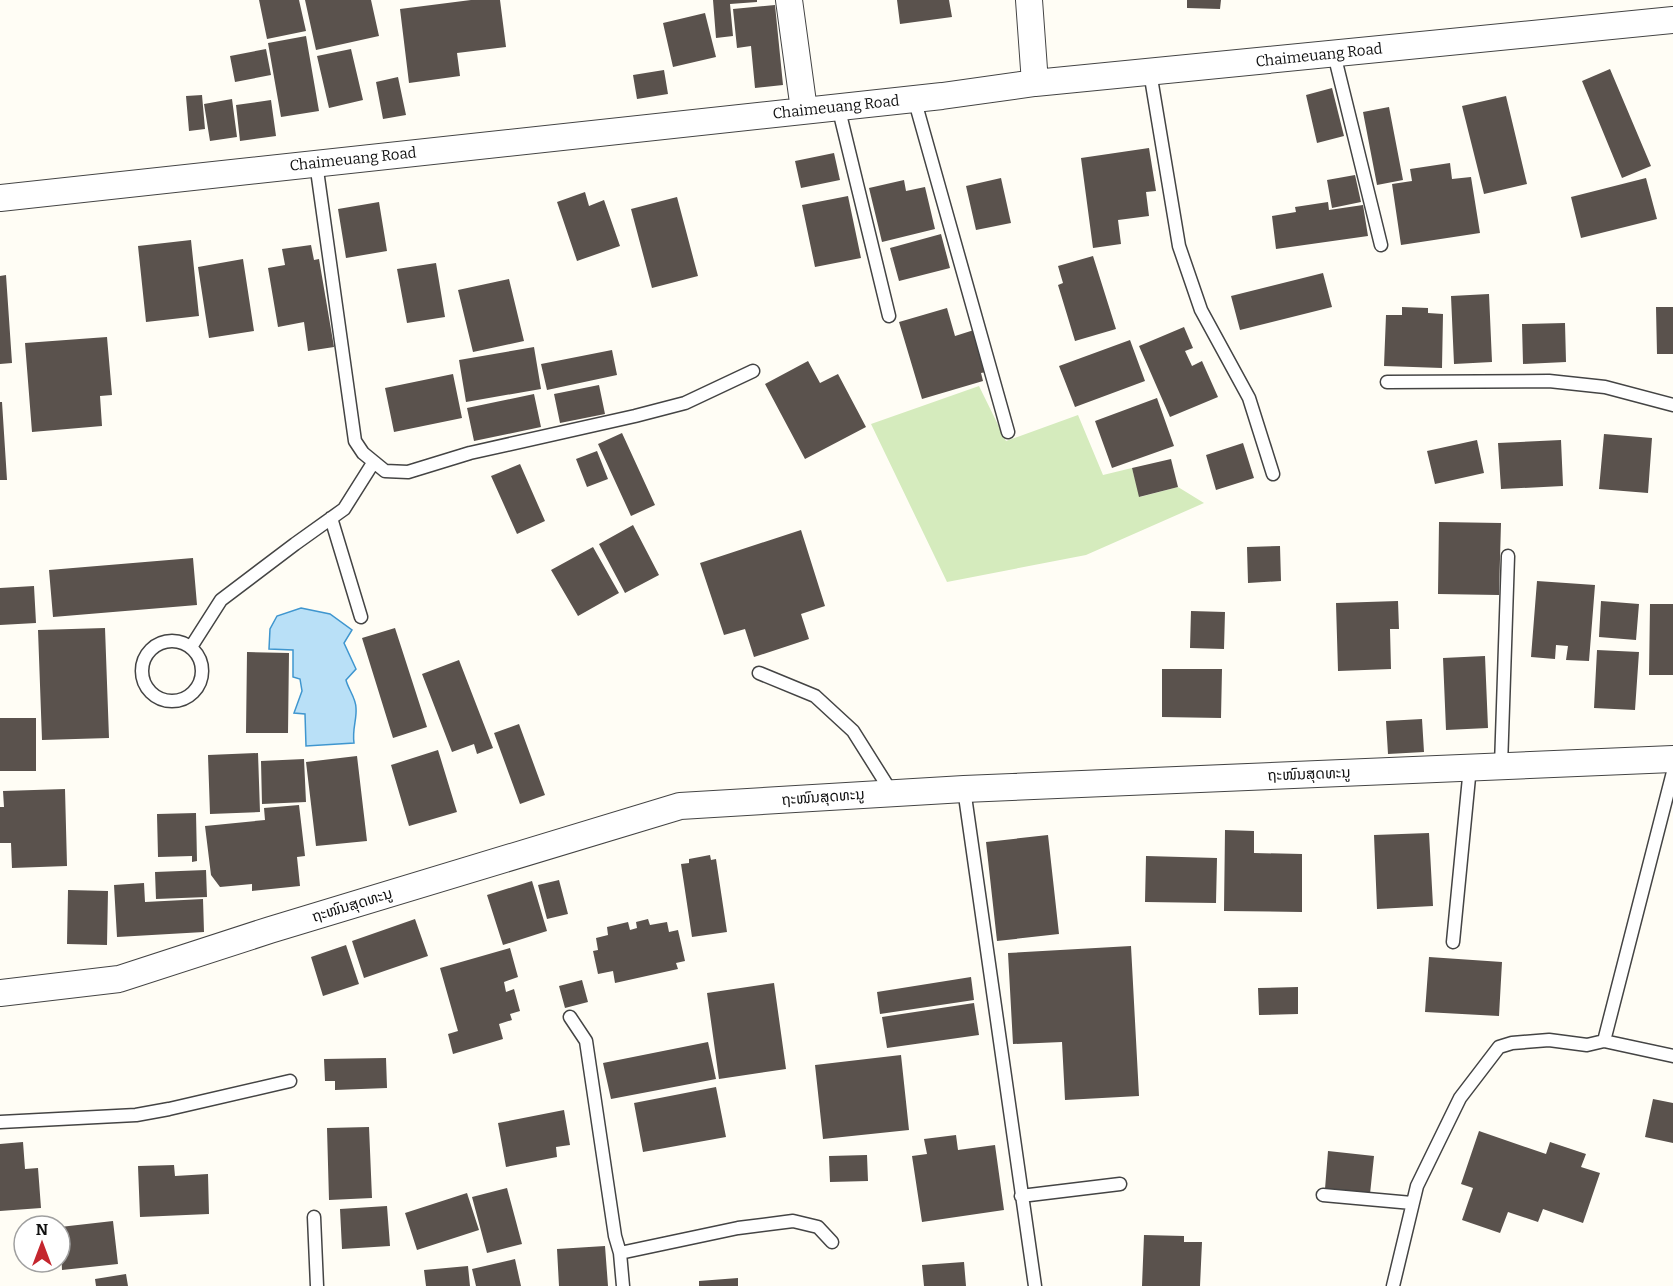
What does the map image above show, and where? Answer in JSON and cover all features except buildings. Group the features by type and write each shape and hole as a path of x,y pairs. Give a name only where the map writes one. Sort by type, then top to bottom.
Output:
{"street":[{"path":"789,0 804,110"},
{"path":"1029,0 1035,83"},
{"name":"Chaimeuang Road","path":"0,198 1035,83 1673,20"},
{"name":"ຖະໜົນສຸດທະນູ","path":"0,993 119,979 270,930 680,806 964,789 1673,759"}],"lane":[{"path":"1334,54 1381,245"},
{"path":"1150,72 1179,246 1202,310 1249,398 1273,474"},
{"path":"914,98 1008,432"},
{"path":"838,106 889,316"},
{"path":"316,163 355,441 363,453 385,471 408,472 470,453 685,403 753,371"},
{"path":"1387,382 1550,381 1605,387 1673,405"},
{"path":"191,646 221,600 344,509 373,463"},
{"path":"331,518 361,617"},
{"path":"1501,766 1508,556"},
{"path":"172,640 191,646 197,653 202,672 201,681 189,696 170,701 159,698 144,684 141,674 146,654 153,646 172,640"},
{"path":"759,673 815,696 853,731 892,793"},
{"path":"1453,942 1470,767"},
{"path":"1604,1041 1673,772"},
{"path":"964,789 1035,1286"},
{"path":"570,1017 586,1041 615,1236 620,1253 623,1286"},
{"path":"1392,1286 1417,1186 1460,1098 1499,1047 1512,1043 1549,1040 1587,1044 1604,1041 1673,1056"},
{"path":"0,1122 136,1115 290,1081"},
{"path":"1021,1196 1120,1184"},
{"path":"1323,1195 1413,1203"},
{"path":"314,1217 317,1286"},
{"path":"620,1253 738,1228 793,1221 818,1227 832,1242"}],"green space":[{"path":"979,386 1006,441 1078,415 1103,475 1132,468 1140,497 1178,487 1204,503 1086,555 947,582 871,424"}],"water":[{"path":"301,608 330,614 352,630 344,643 356,669 346,680 356,704 354,743 306,746 305,714 294,713 302,691 300,679 293,677 293,650 269,649 270,629 277,616"}]}
